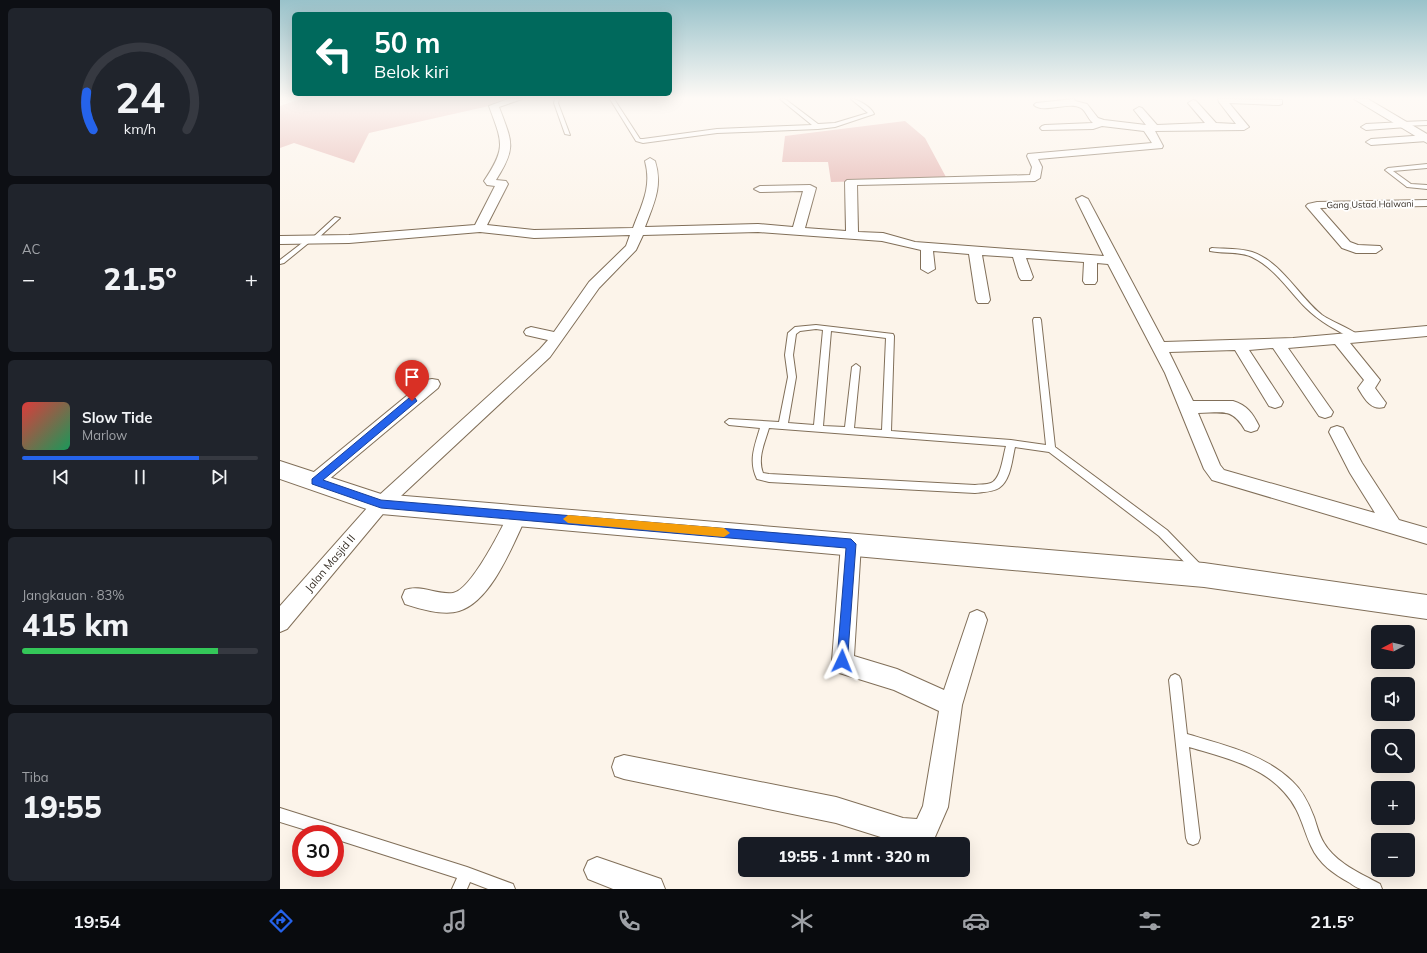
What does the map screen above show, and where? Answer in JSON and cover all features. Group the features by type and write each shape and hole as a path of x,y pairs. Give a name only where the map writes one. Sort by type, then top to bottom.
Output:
{"street":[{"path":"480,228 484,217 502,184 491,183 490,181 508,147 506,140"},
{"path":"852,236 851,182 1031,178 1036,176 1037,170 1036,165 1031,158 1033,155 1158,146 1156,140"},
{"path":"1371,142 1392,140"},
{"name":"Jalan Masjid II","path":"280,622 381,504 545,353 598,280 632,247 653,189 654,174 650,161"},
{"path":"760,189 810,188 798,232"},
{"path":"1082,199 1173,372 1213,470 1218,475 1427,536"},
{"name":"Gang Ustad Halwani","path":"1376,250 1356,249 1346,245 1312,205 1427,203"},
{"path":"280,240 356,239 432,231 480,228 534,234 758,228 883,238 918,250 975,249 1113,260"},
{"path":"975,249 983,300"},
{"path":"918,250 928,269"},
{"path":"1018,252 1026,277"},
{"path":"1090,281 1091,258"},
{"path":"1159,347 1277,344 1340,340 1427,331"},
{"path":"531,332 558,337"},
{"path":"1340,340 1370,376 1372,380 1366,388 1378,403"},
{"path":"1277,344 1325,412"},
{"path":"1239,345 1275,402"},
{"path":"315,481 432,384"},
{"path":"1187,407 1233,407 1244,414 1251,426"},
{"path":"1337,432 1356,468 1393,526"},
{"path":"280,470 381,504 1204,575 1427,607"},
{"path":"412,597 452,603 464,600 474,590 495,561 518,515"},
{"path":"851,544 842,661 844,664 897,680 951,705"},
{"path":"624,767 836,810 903,831 916,832 926,828 935,807 951,705 976,620"},
{"path":"598,870 651,889"}],"lane":[{"path":"1427,166 1388,170 1409,186 1427,187"},
{"path":"282,262 337,218"},
{"path":"1212,250 1249,253 1257,256 1273,269 1310,308 1330,324 1358,338"},
{"path":"1037,320 1051,449"},
{"path":"783,426 792,377 789,349 792,333 795,330 806,327 874,333 889,335 891,337 886,434"},
{"path":"818,429 827,329"},
{"path":"849,432 856,367"},
{"path":"729,422 1011,444 1051,449 1163,533 1204,575"},
{"path":"765,426 757,453 757,466 760,476 769,478 980,488 996,485 1002,480 1011,444"},
{"path":"1175,680 1183,739 1193,838"},
{"path":"1183,739 1256,762 1284,783 1300,800 1319,848 1330,862 1375,889"},
{"path":"280,815 467,874 508,889"},
{"path":"459,889 467,874"}],"shaded area":[{"path":"280,140 365,140 354,163 294,143 280,148"},
{"path":"784,140 926,140 947,179 831,182 828,162 782,162"}],"slow traffic":[{"path":"568,519 724,533"}],"route":[{"path":"412,401 315,481 381,504 851,544 842,661"}]}
